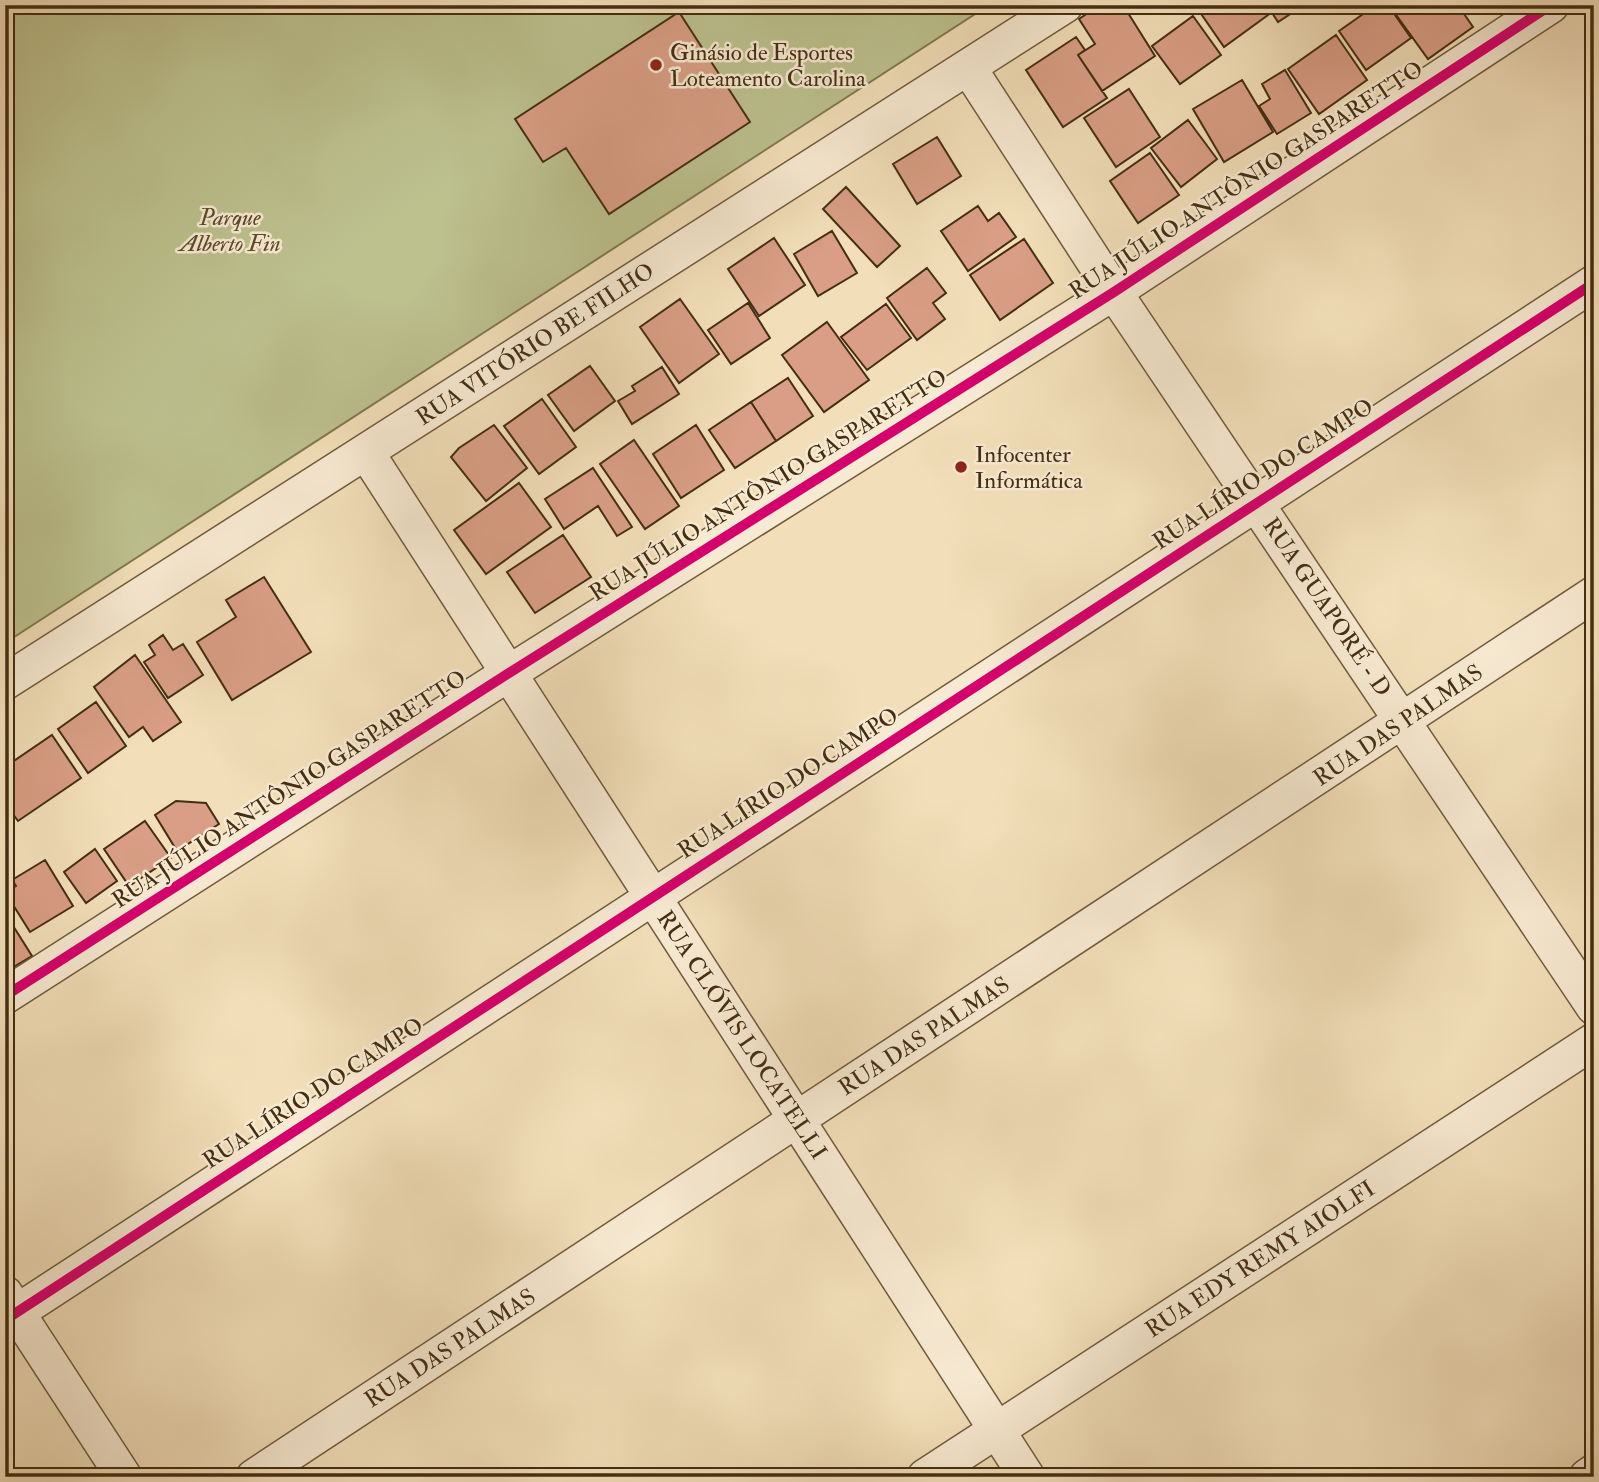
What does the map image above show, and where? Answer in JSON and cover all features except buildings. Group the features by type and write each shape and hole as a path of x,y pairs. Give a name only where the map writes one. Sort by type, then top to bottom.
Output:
{"street":[{"name":"RUA VITÓRIO BE FILHO","path":"5,682 1065,5"},
{"name":"RUA JÚLIO ANTÔNIO GASPARETTO","path":"5,996 509,673 1115,292 1551,5"},
{"name":"RUA GUAPORÉ - D","path":"968,67 1115,292 1594,1007"},
{"name":"RUA LÍRIO DO CAMPO","path":"9,1309 653,896 1594,283"},
{"name":"RUA CLÓVIS LOCATELLI","path":"366,452 1027,1477"},
{"name":"RUA DAS PALMAS","path":"254,1477 1404,722 1594,594"},
{"name":"RUA EDY REMY AIOLFI","path":"925,1477 1594,1041"},
{"path":"9,1309 124,1477"},
{"path":"1587,1477 1594,1472"}],"green space":[{"name":"Parque Alberto Fin","path":"5,5 989,5 5,643"}],"cycle path":[{"path":"5,996 509,673 1114,292 1551,5"},
{"path":"5,1320 1594,283"}],"place":[{"name":"Ginásio de Esportes Loteamento Carolina","path":"656,65"},
{"name":"Infocenter Informática","path":"961,467"}]}
